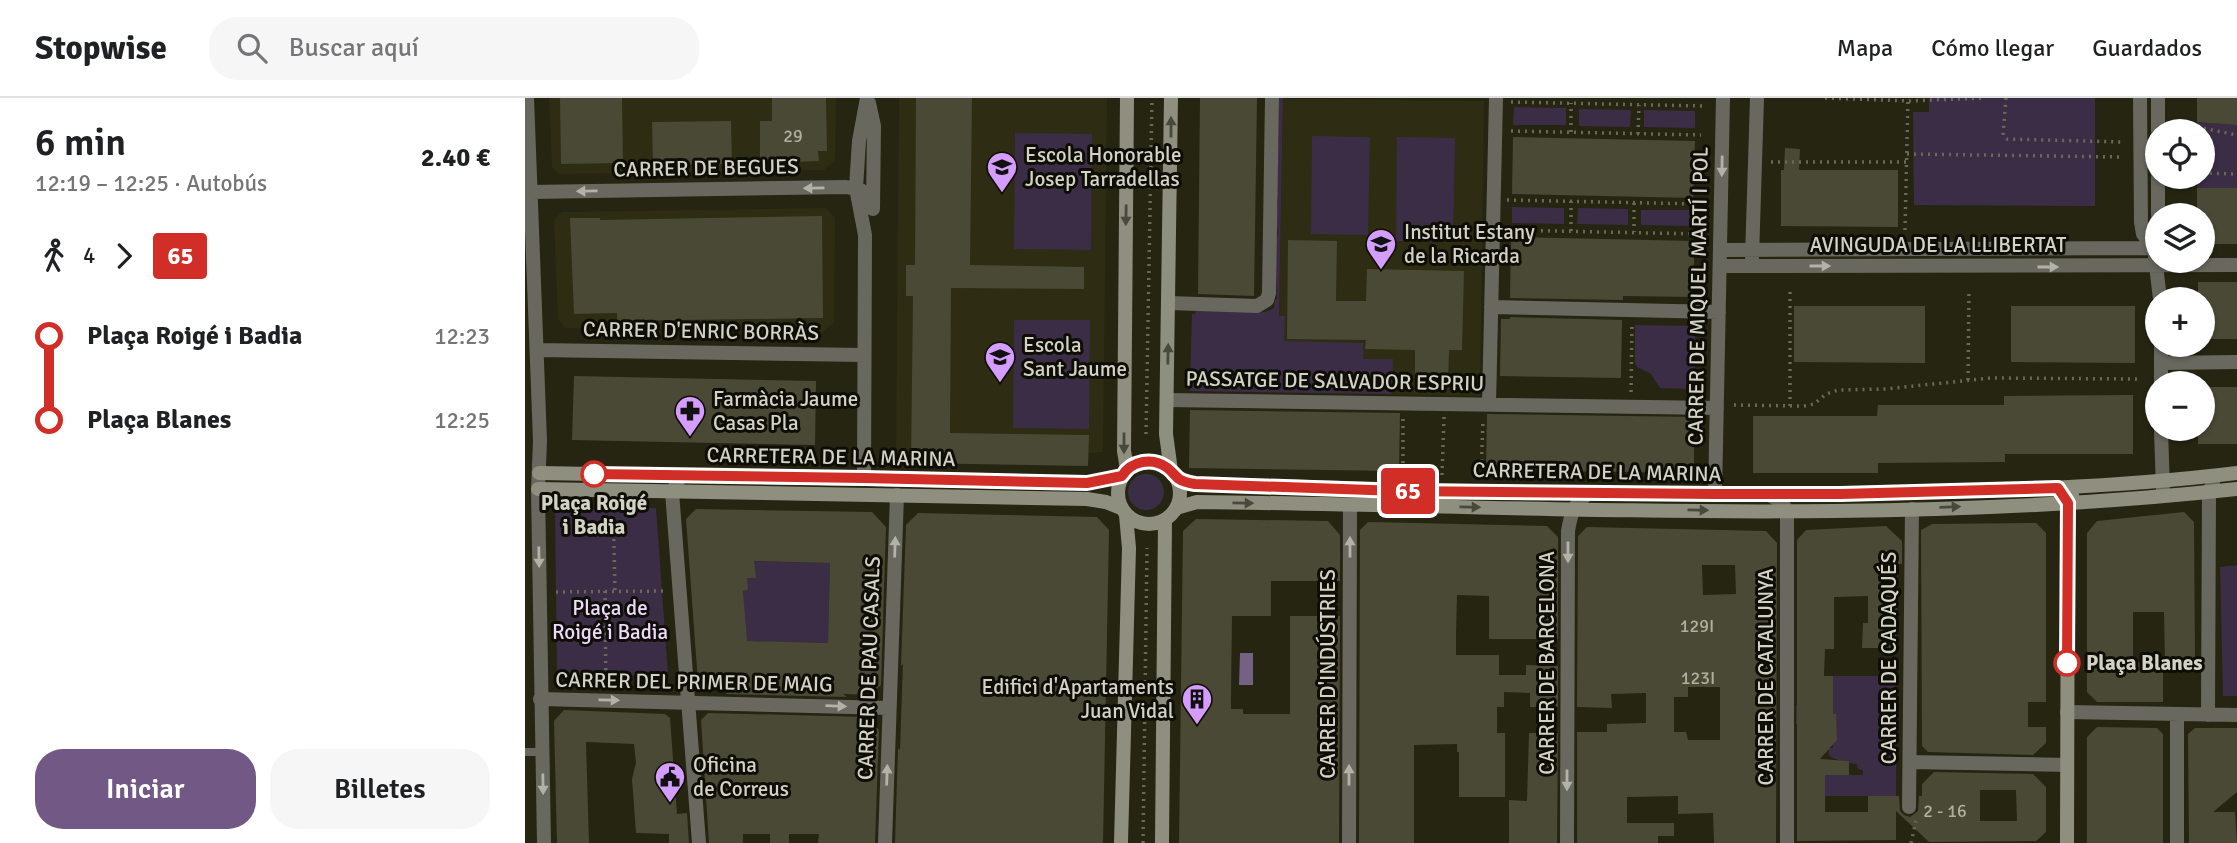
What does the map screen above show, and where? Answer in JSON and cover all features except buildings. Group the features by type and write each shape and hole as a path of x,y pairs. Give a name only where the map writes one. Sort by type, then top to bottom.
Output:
{"street":[{"path":"527,98 530,302 538,350 539,473 532,489 544,843"},
{"path":"864,478 865,235 856,188 859,141 867,98"},
{"path":"865,235 873,207 874,127 867,98"},
{"path":"1121,843 1129,548 1124,512 1117,492 1124,472 1127,98"},
{"path":"1124,512 1141,523 1165,521 1176,508 1180,493 1167,450 1171,98"},
{"path":"1169,303 1257,306 1267,300 1272,98"},
{"name":"CARRER DE MIQUEL MARTÍ I POL","path":"1715,494 1723,98"},
{"path":"1752,266 1757,98"},
{"path":"2140,98 2141,222 2145,235"},
{"path":"2158,98 2158,119"},
{"path":"1491,406 1491,307 1501,100"},
{"name":"CARRER DE BEGUES","path":"529,183 856,188"},
{"path":"856,188 873,207"},
{"name":"AVINGUDA DE LA LLIBERTAT","path":"1720,250 2145,240"},
{"name":"AVINGUDA DE LA LLIBERTAT","path":"2215,266 2237,265"},
{"name":"AVINGUDA DE LA LLIBERTAT","path":"1720,266 2145,267"},
{"path":"1491,307 1719,312"},
{"name":"CARRER D'ENRIC BORRÀS","path":"538,350 864,355"},
{"path":"2161,357 2161,371"},
{"path":"2161,363 2237,362"},
{"name":"PASSATGE DE SALVADOR ESPRIU","path":"1167,400 1717,408"},
{"path":"2161,441 2163,489"},
{"path":"1124,472 1142,462 1150,461 1165,466 1174,474"},
{"name":"CARRETERA DE LA MARINA","path":"539,473 1087,483 1124,472"},
{"name":"CARRETERA DE LA MARINA","path":"1174,474 1195,484 1399,491 1767,494 2082,487 2209,492 2237,489"},
{"name":"CARRETERA DE LA MARINA","path":"1176,508 1197,502 1573,509 1912,509 2068,503 2163,489 2232,474"},
{"name":"CARRETERA DE LA MARINA","path":"2209,492 2215,481 2232,474"},
{"path":"684,475 672,492 699,843"},
{"path":"2067,843 2068,503 2071,496 2082,487"},
{"path":"2058,488 2068,503"},
{"name":"CARRETERA DE LA MARINA","path":"532,489 1087,499 1106,502 1124,512"},
{"path":"2208,715 2209,492"},
{"path":"1573,509 1590,493"},
{"path":"1767,494 1781,501 1787,511"},
{"name":"CARRER DE PAU CASALS","path":"885,843 897,495"},
{"name":"CARRER D'INDÚSTRIES","path":"1349,843 1350,505"},
{"name":"CARRER DE BARCELONA","path":"1567,843 1568,531 1573,509"},
{"name":"CARRER DE CADAQUÉS","path":"1909,807 1912,509"},
{"name":"CARRER DE CATALUNYA","path":"1787,511 1787,843"},
{"path":"1162,843 1165,521"},
{"name":"CARRER DEL PRIMER DE MAIG","path":"540,699 889,708"},
{"path":"2067,712 2237,715"},
{"path":"2178,714 2178,843"},
{"path":"1910,762 2067,765"}],"lane":[{"path":"525,752 543,752"}],"path":[{"path":"1146,434 1152,98"},
{"path":"1825,98 1985,98"},
{"path":"2005,98 2003,135 2007,139 2122,142"},
{"path":"1905,230 1908,99"},
{"path":"1501,100 1702,106"},
{"path":"1571,103 1571,132"},
{"path":"1638,134 1639,105"},
{"path":"1505,131 1701,135"},
{"path":"2215,131 2237,135"},
{"path":"1907,154 2122,157"},
{"path":"1771,162 1907,162"},
{"path":"2215,173 2237,174"},
{"path":"1503,200 1700,204"},
{"path":"1571,201 1571,231"},
{"path":"1141,202 1158,202"},
{"path":"1634,203 1634,232"},
{"path":"1501,230 1700,233"},
{"path":"1790,287 1790,406"},
{"path":"1968,380 1969,289"},
{"path":"1631,397 1632,320"},
{"path":"1734,405 1814,404 1832,391 1885,389 1968,380 2139,379"},
{"path":"1481,477 1491,406"},
{"path":"1442,476 1445,409"},
{"path":"1403,410 1403,476"},
{"path":"613,502 615,591"},
{"path":"1143,843 1147,548"},
{"path":"605,591 606,685"},
{"path":"552,592 666,591"}],"shaded area":[{"path":"549,98 836,98 835,160 824,170 559,174 552,167"},
{"path":"899,98 1107,98 1103,452 1089,453 1088,466 908,463 896,454"},
{"name":"Institut Estany de la Ricarda","path":"1283,99 1484,101 1480,396 1190,391 1192,314 1279,316"},
{"path":"826,208 835,218 834,322 823,332 566,328 558,319 554,220 562,212"},
{"path":"1240,653 1253,653 1253,685 1239,685"}],"green space":[{"path":"1277,98 1283,98 1279,316 1285,316 1284,341 1363,343 1363,359 1393,359 1392,394 1190,391 1192,314 1195,314 1196,310 1265,312 1274,308 1277,299"},
{"path":"1929,98 2095,98 2095,206 1914,205 1913,112 1929,112"},
{"path":"1514,107 1566,108 1566,125 1513,125"},
{"path":"1579,109 1631,110 1630,127 1579,126"},
{"path":"1644,110 1695,111 1695,128 1644,127"},
{"path":"2215,123 2237,125 2237,188 2215,188"},
{"path":"1015,133 1092,134 1091,250 1014,249"},
{"path":"1312,136 1370,137 1368,235 1311,234"},
{"path":"1397,137 1455,138 1453,241 1396,241"},
{"path":"1512,207 1564,208 1564,224 1512,223"},
{"path":"1578,208 1628,209 1628,225 1577,224"},
{"path":"1641,210 1693,210 1693,226 1641,225"},
{"path":"1014,320 1090,320 1089,429 1013,428"},
{"path":"1635,325 1695,326 1695,389 1660,388 1651,374 1637,367"},
{"path":"1146,474 1159,479 1164,492 1159,505 1146,510 1133,505 1128,492 1133,479"},
{"name":"Plaça de Roigé i Badia","path":"656,508 668,675 557,676 555,509"},
{"path":"738,561 830,563 828,643 746,641 743,591 748,590"},
{"path":"2237,565 2237,696 2223,696 2220,567"},
{"path":"1833,676 1896,676 1896,796 1825,796 1825,769 1831,775 1863,775 1863,770 1858,769 1857,764 1829,756 1829,748 1833,748 1833,724 1796,724 1796,705 1812,705"}],"bus line":[{"name":"65","path":"594,474 1087,483 1122,476 1127,468 1150,461 1165,466 1184,482 1195,484 1350,490 1793,494 2058,488 2068,503 2067,663"}],"place":[{"name":"Escola Honorable Josep Tarradellas","path":"1002,194"},
{"name":"Institut Estany de la Ricarda","path":"1381,271"},
{"name":"Escola Sant Jaume","path":"1000,384"},
{"name":"Farmàcia Jaume Casas Pla","path":"690,438"},
{"name":"Plaça Roigé i Badia","path":"594,474"},
{"name":"Plaça Blanes","path":"2067,663"},
{"name":"Edifici d'Apartaments Juan Vidal","path":"1197,726"},
{"name":"Oficina de Correus","path":"670,804"}]}
